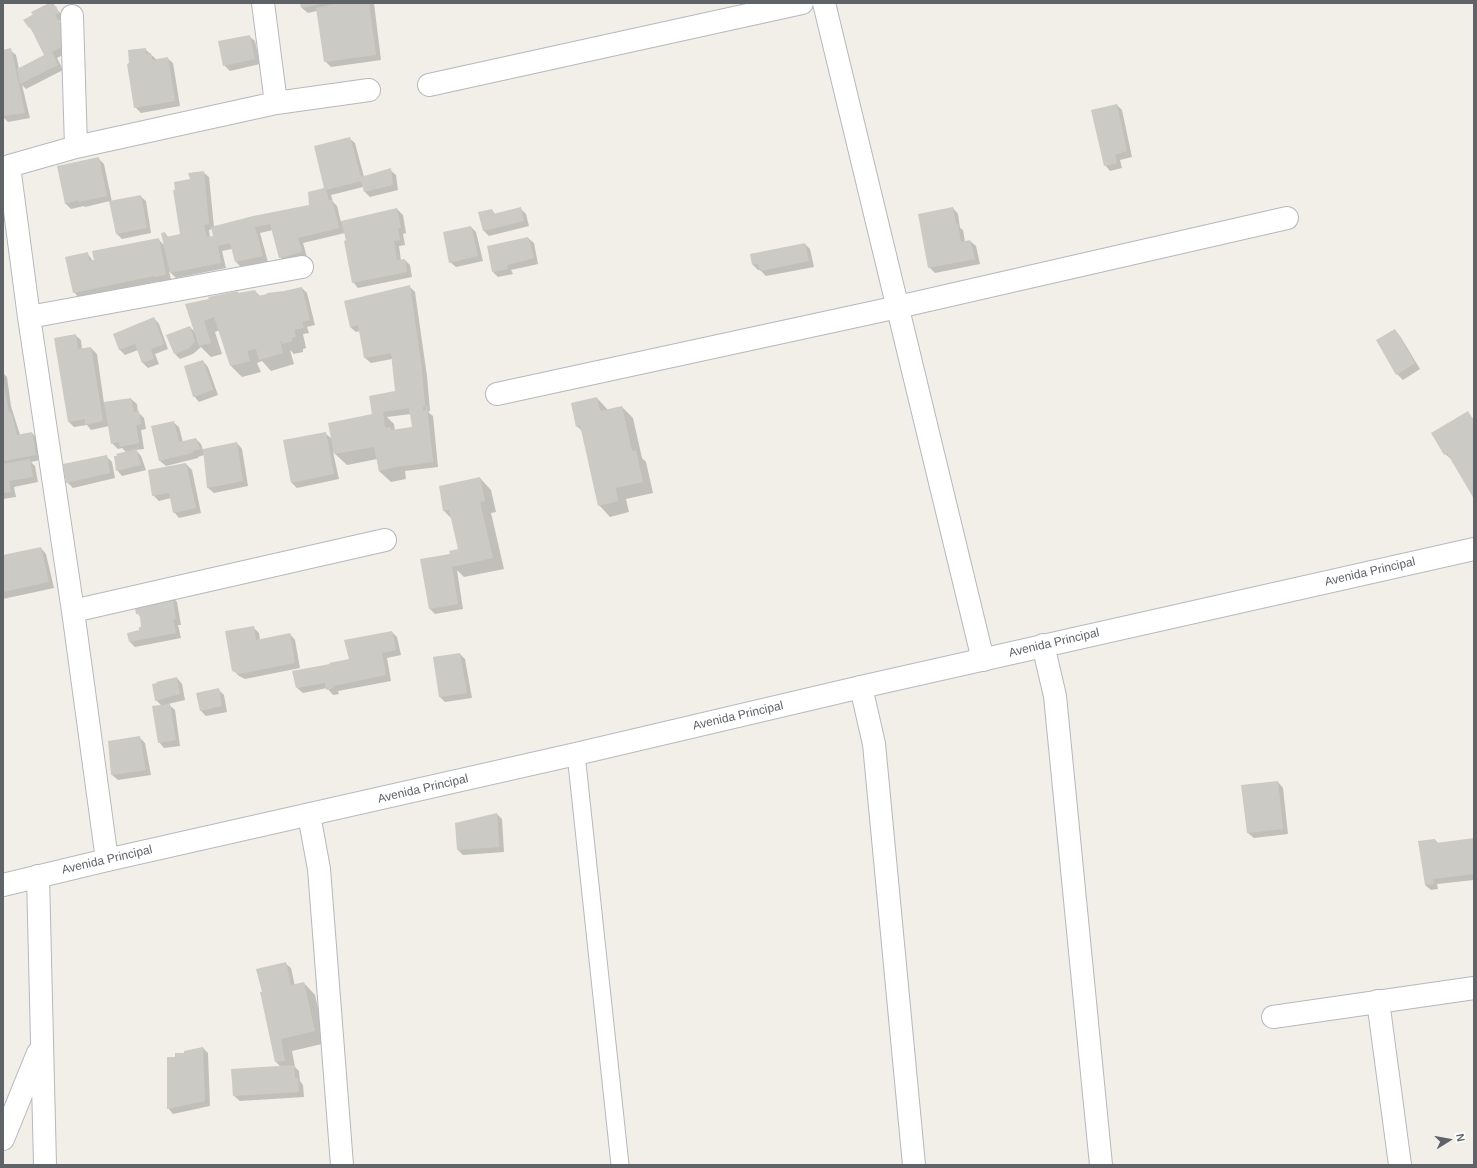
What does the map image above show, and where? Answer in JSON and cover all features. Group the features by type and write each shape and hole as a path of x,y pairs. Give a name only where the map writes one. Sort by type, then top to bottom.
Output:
{"street":[{"path":"263,3 276,103"},
{"path":"429,85 802,3"},
{"path":"824,3 983,660"},
{"path":"72,16 76,147"},
{"path":"107,860 73,611 29,317 9,166 76,147 276,103 369,90"},
{"path":"497,394 898,307 1287,218"},
{"path":"29,317 302,267"},
{"path":"73,611 385,540"},
{"name":"Avenida Principal","path":"3,885 1043,645 1474,549"},
{"path":"1043,645 1055,696 1101,1165"},
{"path":"861,687 874,744 914,1165"},
{"path":"309,815 319,869 342,1165"},
{"path":"38,876 45,1165"},
{"path":"1273,1017 1474,988"},
{"path":"1378,1001 1400,1165"},
{"path":"3,1139 41,1046"}],"lane":[{"path":"576,754 620,1165"}],"building":[{"path":"49,3 53,3 56,6 59,13 55,15 70,43 52,52 58,65 20,84 17,69 44,55 30,27 29,28 23,20 33,15 31,12"},
{"path":"300,3 320,3 321,4 301,8"},
{"path":"338,3 369,3 376,55 324,62 316,8"},
{"path":"250,35 255,59 223,66 218,41"},
{"path":"11,48 25,113 3,116 3,50"},
{"path":"146,48 146,54 151,53 152,60 168,57 175,101 134,108 127,64 129,63 128,50"},
{"path":"1117,104 1127,151 1115,155 1117,163 1104,166 1091,110"},
{"path":"350,137 361,177 391,168 393,185 364,192 361,181 326,190 329,200 332,200 339,228 298,238 302,252 279,258 270,224 255,227 263,256 235,262 230,243 218,246 221,263 170,273 161,233 165,232 166,237 180,234 173,190 175,190 174,182 190,179 188,173 204,171 209,224 204,225 207,237 213,236 211,227 253,216 309,205 308,192 324,188 314,146"},
{"path":"99,157 107,196 79,202 78,200 65,204 57,166"},
{"path":"141,195 147,228 116,234 109,201"},
{"path":"521,207 524,221 483,231 478,212 492,209 493,214"},
{"path":"953,207 961,242 970,240 975,259 928,268 918,214"},
{"path":"397,208 401,228 398,228 400,240 394,241 397,260 405,259 407,272 352,283 344,241 346,240 341,221"},
{"path":"471,226 478,256 449,263 443,232"},
{"path":"528,237 534,258 507,265 508,269 492,272 487,246"},
{"path":"159,238 166,275 154,276 73,293 65,257 88,252 89,261 94,260 92,251"},
{"path":"805,243 809,261 760,271 758,264 752,265 750,254"},
{"path":"410,285 422,370 425,406 427,406 433,462 395,467 379,471 374,447 334,454 328,423 372,414 369,396 395,391 391,353 364,358 358,325 350,327 344,301","holes":["425,406 426,410 423,411 423,407","409,408 412,427 391,430 390,427 385,428 383,412"]},
{"path":"302,287 310,320 302,322 304,328 294,330 296,337 292,338 292,341 282,344 280,341 283,353 259,360 256,349 247,351 250,361 230,366 214,317 204,321 211,343 199,346 185,304 209,299 208,297 238,291 238,293 255,290 258,296"},
{"path":"154,317 164,344 151,349 154,359 142,363 135,344 119,350 113,334"},
{"path":"190,326 195,342 188,349 174,354 166,335"},
{"path":"1395,329 1415,363 1396,375 1376,340"},
{"path":"76,334 78,349 91,347 103,421 85,425 85,419 68,422 54,338"},
{"path":"203,360 213,390 193,397 184,366"},
{"path":"3,380 9,413 11,412 17,435 32,432 36,455 3,461"},
{"path":"597,397 600,411 622,406 632,451 636,450 643,482 616,488 618,501 598,506 580,425 576,427 571,403"},
{"path":"131,398 134,412 139,411 141,424 136,425 139,443 120,447 119,442 111,444 104,402"},
{"path":"1468,411 1474,421 1474,499 1447,453 1444,455 1431,433"},
{"path":"174,421 179,442 196,438 200,449 193,451 193,453 159,461 151,426"},
{"path":"326,432 334,474 291,483 283,440"},
{"path":"237,442 243,481 207,488 203,449"},
{"path":"136,449 141,465 116,471 114,456 117,456 116,454"},
{"path":"107,455 110,473 66,483 63,464"},
{"path":"30,459 33,477 9,481 11,492 3,493 3,464"},
{"path":"186,463 196,508 173,513 169,493 152,496 148,470"},
{"path":"480,477 485,501 480,502 493,558 452,567 458,604 429,609 420,559 450,554 449,551 458,549 449,510 443,511 439,486"},
{"path":"41,547 49,582 3,592 3,555"},
{"path":"172,595 176,619 173,620 176,633 129,642 127,633 139,630 139,627 141,627 140,617 136,614 135,608"},
{"path":"254,626 256,640 290,633 295,663 239,674 232,671 225,631"},
{"path":"392,631 396,650 382,653 386,675 333,686 334,688 326,690 325,683 296,688 292,671 349,659 344,640"},
{"path":"460,653 467,693 439,697 433,657"},
{"path":"177,677 180,694 155,701 152,684"},
{"path":"219,688 222,706 200,711 196,693"},
{"path":"170,704 176,740 158,743 152,706"},
{"path":"140,736 146,770 111,775 108,741"},
{"path":"1278,781 1283,829 1247,833 1241,785"},
{"path":"497,813 499,847 457,850 455,823"},
{"path":"1474,838 1474,874 1433,879 1434,884 1425,885 1418,841 1435,839 1436,843"},
{"path":"286,962 291,985 304,982 315,1031 281,1039 285,1061 275,1062 260,992 262,992 256,969"},
{"path":"203,1047 205,1101 167,1109 167,1057 175,1057 175,1053 184,1053 184,1051"},
{"path":"294,1065 295,1078 298,1078 299,1092 233,1096 231,1069"}]}
